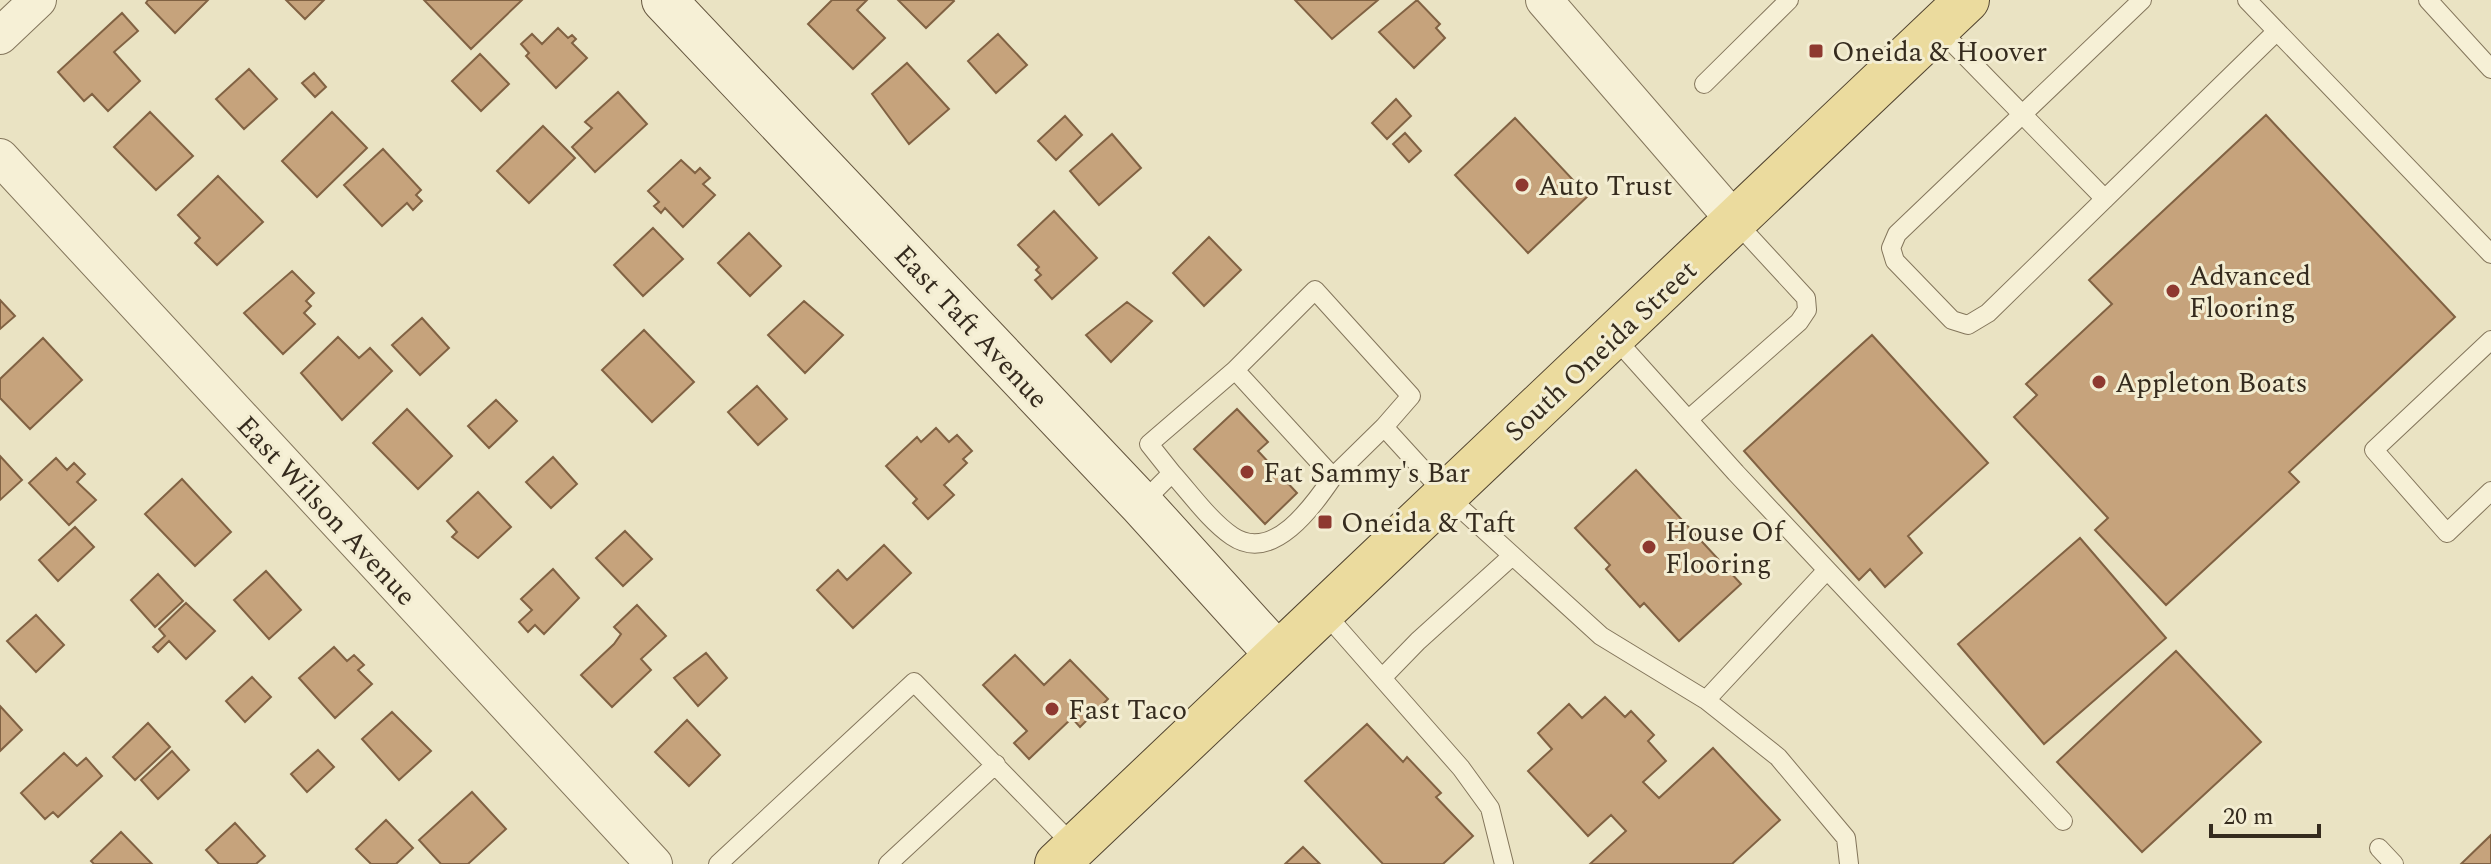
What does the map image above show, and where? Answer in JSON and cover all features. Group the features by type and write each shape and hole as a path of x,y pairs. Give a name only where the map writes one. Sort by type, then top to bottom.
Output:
{"main road":[{"name":"South Oneida Street","path":"1066,856 1952,14"}],"street":[{"path":"0,36 38,0"},
{"name":"East Taft Avenue","path":"664,0 1141,504 1277,654"},
{"path":"1544,0 1736,222"},
{"name":"East Wilson Avenue","path":"0,157 654,864"}],"lane":[{"path":"1704,84 1789,0"},
{"path":"2142,0 1897,234 1891,248 1895,261 1952,320 1968,325 1988,313 2277,31"},
{"path":"2247,0 2491,254"},
{"path":"2428,0 2491,69"},
{"path":"1952,14 2021,113 2105,199"},
{"path":"1690,418 1799,322 1807,310 1806,298 1736,222"},
{"path":"1315,290 1411,396 1333,477 1311,508 1276,539 1258,543 1233,537 1149,444 1235,370 1315,290"},
{"path":"1614,337 1690,418 1736,473 2063,821"},
{"path":"2491,340 2374,450 2447,533 2491,491"},
{"path":"1235,370 1333,477"},
{"path":"1384,427 1446,495 1601,636 1706,700 1778,757 1846,838 1849,864"},
{"path":"1141,504 1172,473"},
{"path":"1383,677 1511,557"},
{"path":"1706,700 1827,570"},
{"path":"1323,611 1383,677 1490,808 1504,864"},
{"path":"718,864 914,682 996,764 1066,856"},
{"path":"888,864 996,764"},
{"path":"2379,848 2394,864"}],"building":[{"path":"148,0 208,0 175,33 146,3"},
{"path":"286,0 324,0 305,19"},
{"path":"424,0 522,0 471,49"},
{"path":"832,0 867,0 857,10 885,38 853,69 808,24"},
{"path":"898,0 953,0 954,1 926,28"},
{"path":"1295,0 1378,0 1332,39"},
{"path":"1417,0 1440,24 1436,28 1445,38 1414,68 1379,32"},
{"path":"122,13 138,31 114,52 140,81 108,111 92,94 84,101 58,72"},
{"path":"558,28 568,38 572,35 576,39 572,43 587,58 556,88 526,56 529,53 521,44 532,34 542,44"},
{"path":"998,34 1027,65 996,93 968,61"},
{"path":"480,54 509,84 481,111 452,81"},
{"path":"907,63 949,109 909,144 872,94"},
{"path":"249,69 277,99 244,129 216,99"},
{"path":"314,73 326,87 315,97 302,83"},
{"path":"618,92 647,124 595,172 572,147 592,128 585,122"},
{"path":"1396,99 1411,116 1387,139 1372,123"},
{"path":"150,112 193,156 156,190 114,147"},
{"path":"332,112 367,148 317,197 282,161"},
{"path":"2266,115 2455,317 2289,472 2299,482 2166,605 2095,530 2108,518 2014,417 2037,395 2026,384 2112,304 2089,280"},
{"path":"1065,116 1082,135 1056,160 1038,141"},
{"name":"Auto Trust","path":"1515,118 1588,196 1528,253 1455,175"},
{"path":"543,126 575,158 529,203 497,171"},
{"path":"1405,133 1421,151 1409,162 1393,144"},
{"path":"1112,134 1141,168 1099,205 1070,171"},
{"path":"383,149 421,190 416,195 422,201 413,210 407,203 382,226 344,185"},
{"path":"681,160 695,173 700,168 710,178 703,184 715,195 683,227 665,208 661,213 654,206 659,202 648,191"},
{"path":"218,176 263,222 217,265 195,243 200,238 178,215"},
{"path":"1054,211 1097,258 1052,299 1035,280 1041,275 1036,270 1039,267 1018,245"},
{"path":"653,228 683,259 643,296 614,265"},
{"path":"749,233 781,266 750,296 718,263"},
{"path":"1209,237 1241,270 1204,306 1173,273"},
{"path":"292,271 314,293 306,301 311,306 304,313 315,324 283,354 244,313"},
{"path":"0,300 15,316 0,329"},
{"path":"804,301 843,335 805,373 768,335"},
{"path":"1127,302 1152,321 1111,362 1086,335"},
{"path":"422,318 449,348 420,375 392,345"},
{"path":"644,330 694,382 652,422 602,370"},
{"path":"1872,335 1988,463 1908,536 1922,553 1885,587 1870,569 1859,580 1744,451"},
{"path":"338,337 359,358 370,348 392,371 342,420 301,373"},
{"path":"43,338 82,380 30,429 0,398 0,379"},
{"path":"757,386 787,419 758,445 728,412"},
{"path":"496,400 517,421 489,448 468,426"},
{"path":"407,409 452,456 418,489 373,443"},
{"name":"Fat Sammy's Bar","path":"1237,409 1268,442 1258,451 1297,493 1265,524 1194,449"},
{"path":"936,428 949,442 957,435 972,451 963,459 967,463 944,485 954,495 928,519 913,503 917,499 886,466 917,437 921,442"},
{"path":"0,456 22,480 0,500"},
{"path":"553,457 577,484 551,508 526,482"},
{"path":"56,458 67,470 74,463 85,474 77,482 96,500 69,525 29,483"},
{"name":"House Of Flooring","path":"1636,470 1741,584 1679,641 1644,603 1640,607 1606,569 1610,565 1575,528"},
{"path":"182,479 231,532 195,566 145,514"},
{"path":"478,492 511,527 478,558 452,537 457,532 447,521"},
{"path":"75,527 94,547 58,581 39,560"},
{"path":"625,531 652,559 623,586 596,558"},
{"path":"2080,538 2166,638 2044,744 1958,644"},
{"path":"884,545 911,573 853,628 817,590 838,570 847,580"},
{"path":"553,569 579,598 544,634 535,625 528,632 519,622 532,610 521,599"},
{"path":"266,571 301,610 269,639 234,600"},
{"path":"158,574 183,601 155,627 131,600"},
{"path":"186,603 215,631 186,659 169,641 158,652 153,647 165,636 159,629"},
{"path":"637,605 666,636 641,659 651,670 612,707 581,675 614,644 621,634 614,627"},
{"path":"36,615 64,645 36,672 7,641"},
{"path":"334,647 347,661 354,655 364,665 358,670 372,684 335,718 299,678"},
{"path":"2176,651 2261,742 2142,852 2057,762"},
{"path":"706,653 727,678 698,706 674,678"},
{"name":"Fast Taco","path":"1015,655 1044,685 1070,660 1108,699 1080,727 1072,718 1029,759 1014,743 1027,731 983,685"},
{"path":"252,677 271,697 245,722 226,701"},
{"path":"1605,697 1625,717 1631,711 1654,735 1648,741 1666,761 1643,782 1659,798 1713,748 1780,820 1732,864 1590,864 1626,831 1611,815 1588,836 1528,771 1552,749 1538,733 1569,704 1582,718"},
{"path":"0,706 22,730 0,751"},
{"path":"392,712 431,751 399,780 362,739"},
{"path":"687,720 720,755 689,786 655,752"},
{"path":"148,723 170,747 135,780 113,757"},
{"path":"1367,724 1403,762 1407,757 1441,793 1436,797 1473,836 1443,864 1383,864 1305,781"},
{"path":"318,750 334,767 307,792 291,774"},
{"path":"172,751 189,770 158,799 141,780"},
{"path":"64,753 77,766 86,758 102,776 58,817 53,812 45,819 21,793"},
{"path":"472,792 506,829 468,864 441,864 419,840"},
{"path":"386,820 413,848 396,864 371,864 356,849"},
{"path":"235,823 265,856 256,864 219,864 206,850"},
{"path":"121,832 152,864 94,864 91,861"},
{"path":"2491,835 2491,864 2461,864"},
{"path":"1303,847 1320,864 1285,864"}],"place":[{"name":"Oneida & Hoover","path":"1816,51"},
{"name":"Auto Trust","path":"1522,185"},
{"name":"Advanced Flooring","path":"2173,291"},
{"name":"Appleton Boats","path":"2099,382"},
{"name":"Fat Sammy's Bar","path":"1247,472"},
{"name":"Oneida & Taft","path":"1325,522"},
{"name":"House Of Flooring","path":"1649,547"},
{"name":"Fast Taco","path":"1052,709"}]}
